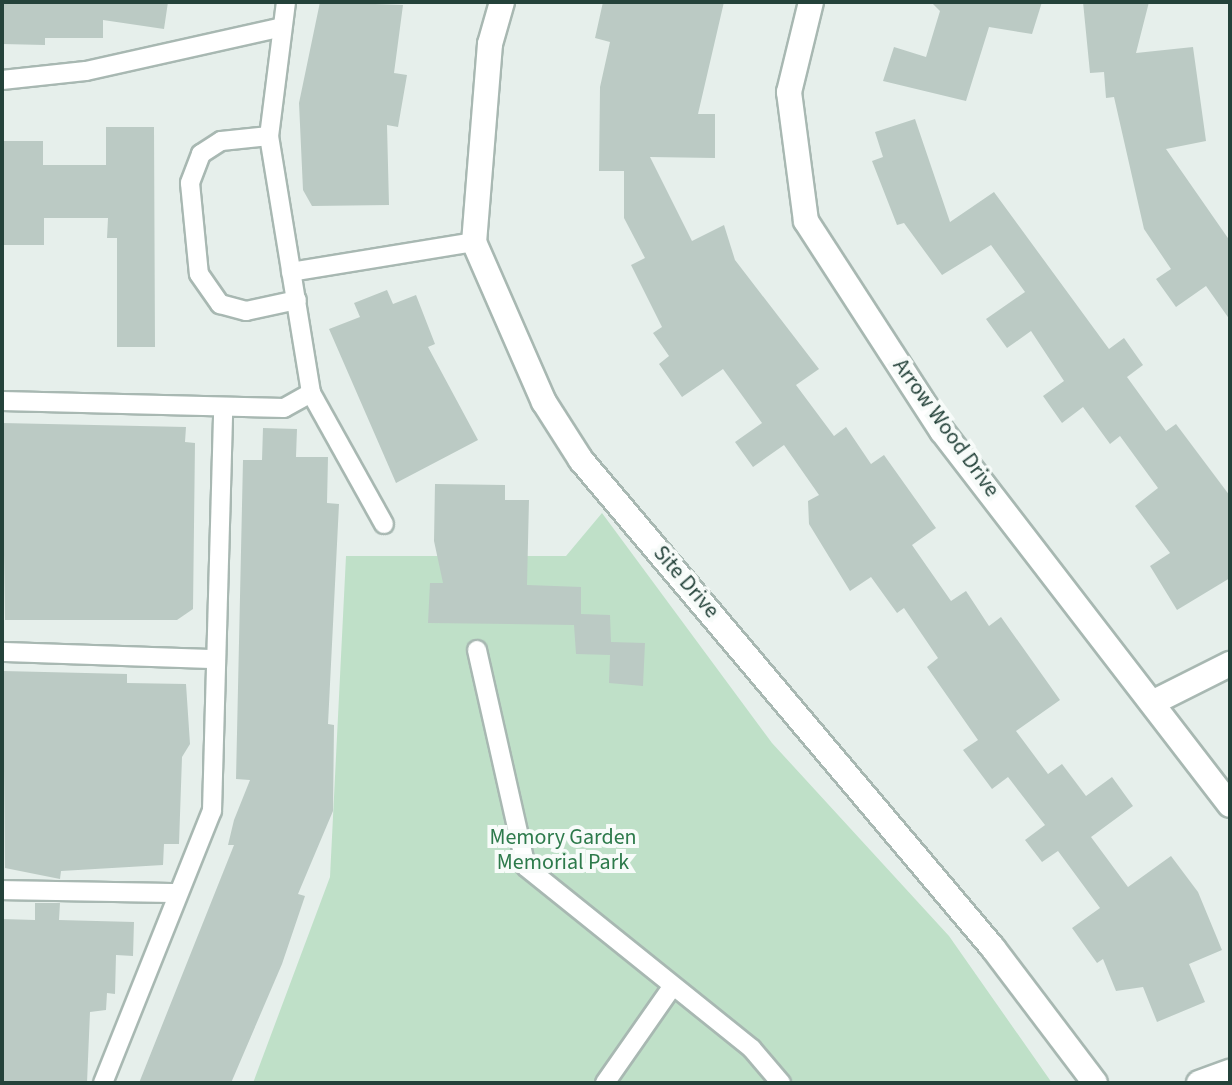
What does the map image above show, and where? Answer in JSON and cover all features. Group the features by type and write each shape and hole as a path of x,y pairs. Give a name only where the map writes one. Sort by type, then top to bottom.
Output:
{"street":[{"name":"Site Drive","path":"502,2 490,44 474,242 519,352 581,460 993,948 1095,1083"},
{"name":"Arrow Wood Drive","path":"811,2 789,92 806,221 942,431 1156,701 1230,805"},
{"path":"1156,701 1230,664"},
{"path":"1199,1083 1230,1072"}],"lane":[{"path":"286,2 278,28 269,136 311,393 384,524"},
{"path":"2,80 86,71 278,28"},
{"path":"269,136 221,141 201,154 190,183 199,274 220,304 246,311 297,300"},
{"path":"291,272 474,242"},
{"path":"2,401 223,409 284,408 311,393"},
{"path":"103,1083 212,811 223,409"},
{"path":"477,650 526,867 752,1049 781,1083"},
{"path":"2,652 216,659"},
{"path":"2,890 177,893"},
{"path":"605,1083 672,987"}],"green space":[{"name":"Memory Garden Memorial Park","path":"602,513 772,743 949,936 1052,1083 253,1083 330,877 346,556 566,556"}],"building":[{"path":"2,2 168,2 164,29 103,20 103,38 45,38 45,45 2,44"},
{"path":"320,2 403,5 394,73 407,75 398,127 387,125 389,205 312,206 303,190 299,103"},
{"path":"603,2 724,2 698,114 715,114 715,158 650,157 692,241 724,225 735,260 819,369 796,385 834,436 846,427 871,464 884,455 936,528 912,545 951,601 966,591 989,626 1001,617 1060,700 1016,731 1048,774 1062,764 1086,796 1112,777 1133,806 1091,837 1128,887 1171,856 1198,892 1222,950 1189,964 1205,1002 1157,1022 1143,987 1116,991 1103,959 1097,963 1072,928 1100,908 1058,851 1042,862 1025,840 1045,825 1008,777 992,789 963,750 978,740 927,667 938,658 904,608 897,613 871,577 850,591 809,524 808,501 819,495 784,445 753,467 735,442 762,423 723,369 682,397 659,364 669,356 653,333 662,327 631,265 645,258 624,218 624,171 599,171 600,87 610,42 595,38"},
{"path":"931,2 1042,2 1032,34 989,27 966,101 883,81 894,47 926,57 940,11"},
{"path":"1083,2 1149,2 1136,53 1193,47 1206,141 1166,149 1230,241 1230,320 1206,286 1176,307 1156,279 1171,269 1144,229 1114,97 1106,98 1104,72 1090,73"},
{"path":"915,119 950,222 994,192 1109,349 1124,338 1143,365 1127,377 1166,431 1176,424 1230,496 1230,578 1177,610 1150,566 1170,553 1135,506 1158,488 1120,436 1110,444 1083,407 1062,423 1043,396 1064,381 1031,331 1007,348 986,319 1025,292 991,245 942,275 904,223 897,225 872,161 883,157 875,132"},
{"path":"106,127 154,127 155,347 117,347 117,238 107,238 108,218 44,218 44,245 2,245 3,141 43,141 43,165 106,165"},
{"path":"387,290 393,304 416,295 435,344 428,347 478,440 396,483 329,329 360,317 354,303"},
{"path":"2,423 186,427 185,442 195,443 193,609 177,620 5,620"},
{"path":"263,428 297,429 296,457 328,457 327,503 339,504 328,724 334,725 333,811 298,894 305,896 282,964 231,1083 139,1083 234,845 228,845 250,780 236,779 243,460 262,460"},
{"path":"435,484 505,485 505,500 529,500 527,585 581,587 581,614 610,615 611,642 645,643 643,686 609,683 610,655 576,654 574,625 428,623 430,583 443,583 434,541"},
{"path":"3,671 127,674 127,683 186,684 190,744 182,757 179,844 164,844 163,865 61,871 60,879 5,868"},
{"path":"35,903 60,903 59,920 134,922 133,956 116,955 115,994 107,993 106,1010 90,1012 87,1083 2,1083 2,919 35,920"}]}
